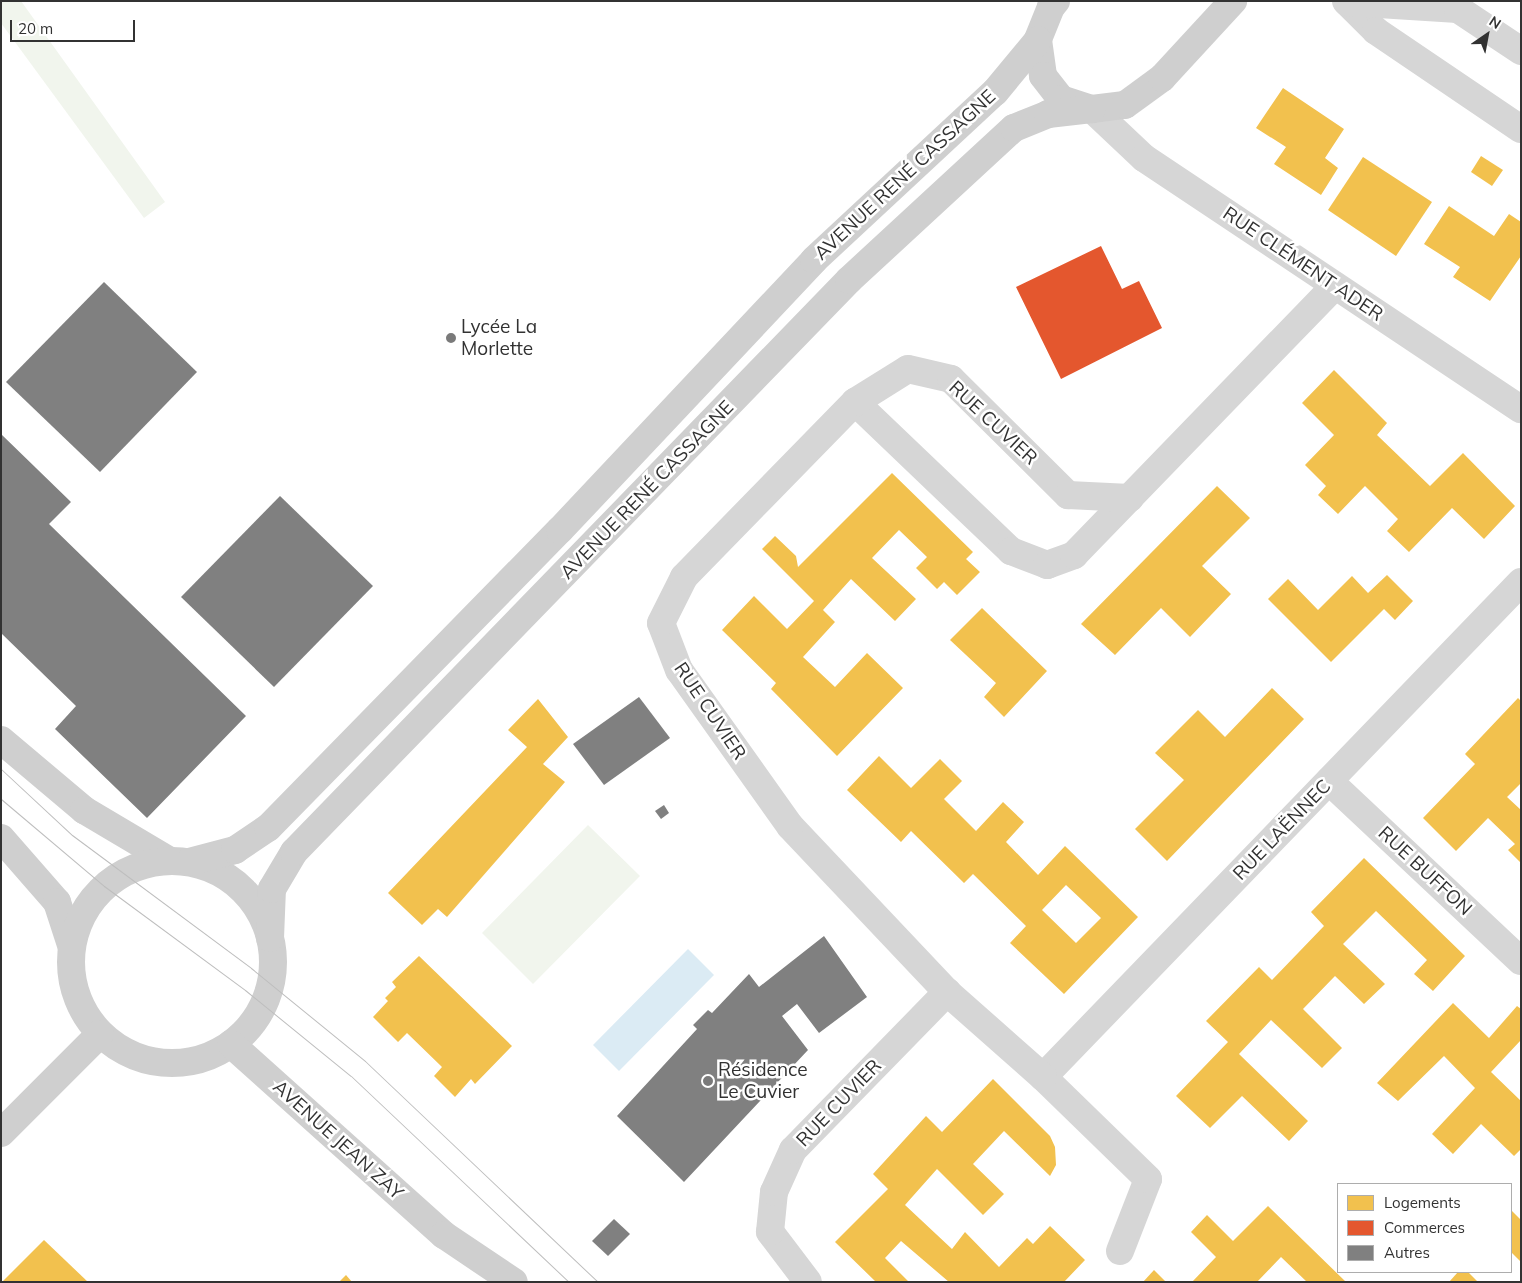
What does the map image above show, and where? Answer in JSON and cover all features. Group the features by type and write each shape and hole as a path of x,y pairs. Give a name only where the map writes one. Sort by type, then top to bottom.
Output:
{"main road":[{"name":"AVENUE RENÉ CASSAGNE","path":"180,861 236,850 268,828 560,530 814,260 995,92 1038,40 1056,1"},
{"name":"AVENUE RENÉ CASSAGNE","path":"270,938 272,889 294,852 849,280 1014,128 1048,114 1125,105 1162,78 1233,1"},
{"name":"AVENUE RENÉ CASSAGNE","path":"1038,40 1043,76 1061,99 1092,109"},
{"path":"1,740 84,810 180,861 217,871 241,888 259,911 270,938 273,972 264,1005 250,1027 231,1044 206,1058 178,1063 159,1062 123,1051 100,1034 81,1008 71,977 71,945 58,902 1,838"},
{"path":"71,945 82,913 104,886 120,872 146,863 180,861"},
{"path":"1,1134 100,1034"},
{"name":"AVENUE JEAN ZAY","path":"231,1044 444,1235 514,1282"},
{"name":"AVENUE JEAN ZAY","path":"444,1235 482,1282"}],"street":[{"path":"1347,1 1458,9 1521,51"},
{"path":"1347,1 1376,31 1521,129"},
{"name":"RUE CLÉMENT ADER","path":"1092,109 1144,158 1521,408"},
{"path":"855,402 1011,551 1047,565 1074,555 1335,286"},
{"name":"RUE CUVIER","path":"1120,1251 1148,1179 1043,1077 947,992 790,826 679,670 661,624 684,577 855,402 908,369 951,380 1068,495 1130,498"},
{"name":"RUE LAËNNEC","path":"1043,1077 1521,582"},
{"name":"RUE BUFFON","path":"1329,781 1521,961"},
{"name":"RUE CUVIER","path":"808,1282 770,1232 774,1192 793,1150 947,992"}],"shaded area":[{"path":"1,1 21,1 165,202 144,218 1,23"},
{"path":"588,825 640,876 533,984 482,933"},
{"path":"688,949 714,975 619,1071 593,1045"}],"building: Logements":[{"path":"1283,88 1344,129 1325,158 1338,168 1321,195 1274,164 1286,147 1256,128"},
{"path":"1481,156 1503,170 1492,186 1471,172"},
{"path":"1363,157 1432,202 1396,256 1328,210"},
{"path":"1449,206 1494,236 1509,214 1521,222 1521,256 1490,301 1453,277 1460,267 1424,244"},
{"path":"1334,370 1387,423 1377,435 1430,486 1463,453 1515,506 1484,539 1452,508 1409,552 1387,531 1398,519 1365,486 1338,514 1318,495 1326,486 1305,465 1334,435 1302,403"},
{"path":"892,473 973,552 966,559 980,572 957,595 944,582 937,589 916,568 927,557 899,530 872,558 916,599 895,621 851,579 823,610 835,622 803,657 835,687 867,653 903,688 837,756 771,689 776,683 722,630 754,596 787,629 814,601 762,549 775,536 796,556 798,567"},
{"path":"1217,486 1250,518 1202,566 1231,594 1190,637 1161,608 1115,655 1081,624"},
{"path":"1387,575 1413,601 1395,620 1384,609 1331,662 1268,599 1288,579 1318,610 1352,576 1368,593"},
{"path":"982,608 1047,671 1004,717 984,697 996,683 950,640"},
{"path":"1272,688 1304,719 1167,861 1135,829 1184,780 1155,753 1198,710 1225,737"},
{"path":"1518,698 1521,701 1521,783 1507,797 1521,810 1521,863 1508,850 1515,844 1488,818 1456,851 1423,818 1475,764 1465,754"},
{"path":"538,699 568,737 543,764 565,782 447,917 438,909 422,925 388,893 527,747 508,730"},
{"path":"879,756 911,788 940,759 962,781 944,799 976,831 1003,802 1024,822 1006,842 1038,875 1065,846 1138,917 1064,994 1010,943 1026,926 973,874 964,883 911,831 901,842 847,790","holes":["1066,885 1101,918 1076,943 1042,910"]},
{"path":"1364,858 1465,956 1433,991 1414,974 1427,960 1376,911 1343,944 1385,984 1364,1004 1335,976 1303,1009 1342,1048 1322,1068 1271,1020 1239,1054 1308,1121 1289,1141 1242,1096 1210,1128 1176,1096 1228,1042 1206,1021 1259,967 1272,980 1324,926 1311,912"},
{"path":"419,956 512,1046 475,1084 471,1079 455,1097 434,1076 442,1067 407,1033 398,1042 373,1017 388,1001 385,998 396,987 392,982"},
{"path":"1453,1003 1489,1038 1517,1006 1521,1009 1521,1040 1491,1072 1521,1101 1521,1149 1514,1156 1481,1124 1453,1154 1432,1134 1475,1088 1444,1056 1398,1101 1377,1083"},
{"path":"993,1079 1050,1136 1055,1147 1056,1165 1050,1176 1004,1131 973,1164 1004,1194 983,1215 937,1169 905,1205 952,1249 965,1232 999,1267 1027,1238 1033,1244 1050,1226 1085,1260 1064,1282 949,1282 901,1241 885,1258 909,1282 876,1282 835,1242 888,1189 873,1174 926,1116 942,1132"},
{"path":"1268,1206 1346,1282 1307,1282 1281,1257 1257,1282 1192,1282 1216,1257 1191,1232 1207,1215 1233,1241"},
{"path":"1512,1211 1521,1220 1521,1262 1512,1253"},
{"path":"44,1240 88,1282 2,1282"},
{"path":"1154,1270 1166,1282 1143,1282"},
{"path":"1457,1273 1469,1273 1478,1282 1449,1282"},
{"path":"346,1275 352,1282 339,1282"}],"building: Commerces":[{"path":"1101,246 1122,289 1139,281 1162,328 1061,379 1016,287"}],"building: Autres":[{"path":"104,282 197,372 100,472 6,382"},
{"path":"1,434 71,502 49,524 246,716 147,818 55,729 76,706 1,633"},
{"path":"280,496 373,586 274,687 181,597"},
{"path":"639,697 670,738 604,785 573,744"},
{"path":"664,805 669,813 661,819 655,811"},
{"name":"Résidence Le Cuvier","path":"824,936 867,997 819,1033 797,1004 782,1016 808,1050 684,1182 617,1116 697,1029 693,1025 708,1010 712,1013 749,974 759,987"},
{"path":"614,1219 630,1234 608,1256 592,1241"}],"tram line":[{"path":"1,769 72,835 251,968 365,1061 598,1282"},
{"path":"1,799 104,886 245,990 351,1076 569,1282"}],"place":[{"name":"Lycée La Morlette","path":"451,338"},
{"name":"Résidence Le Cuvier","path":"708,1081"}]}
